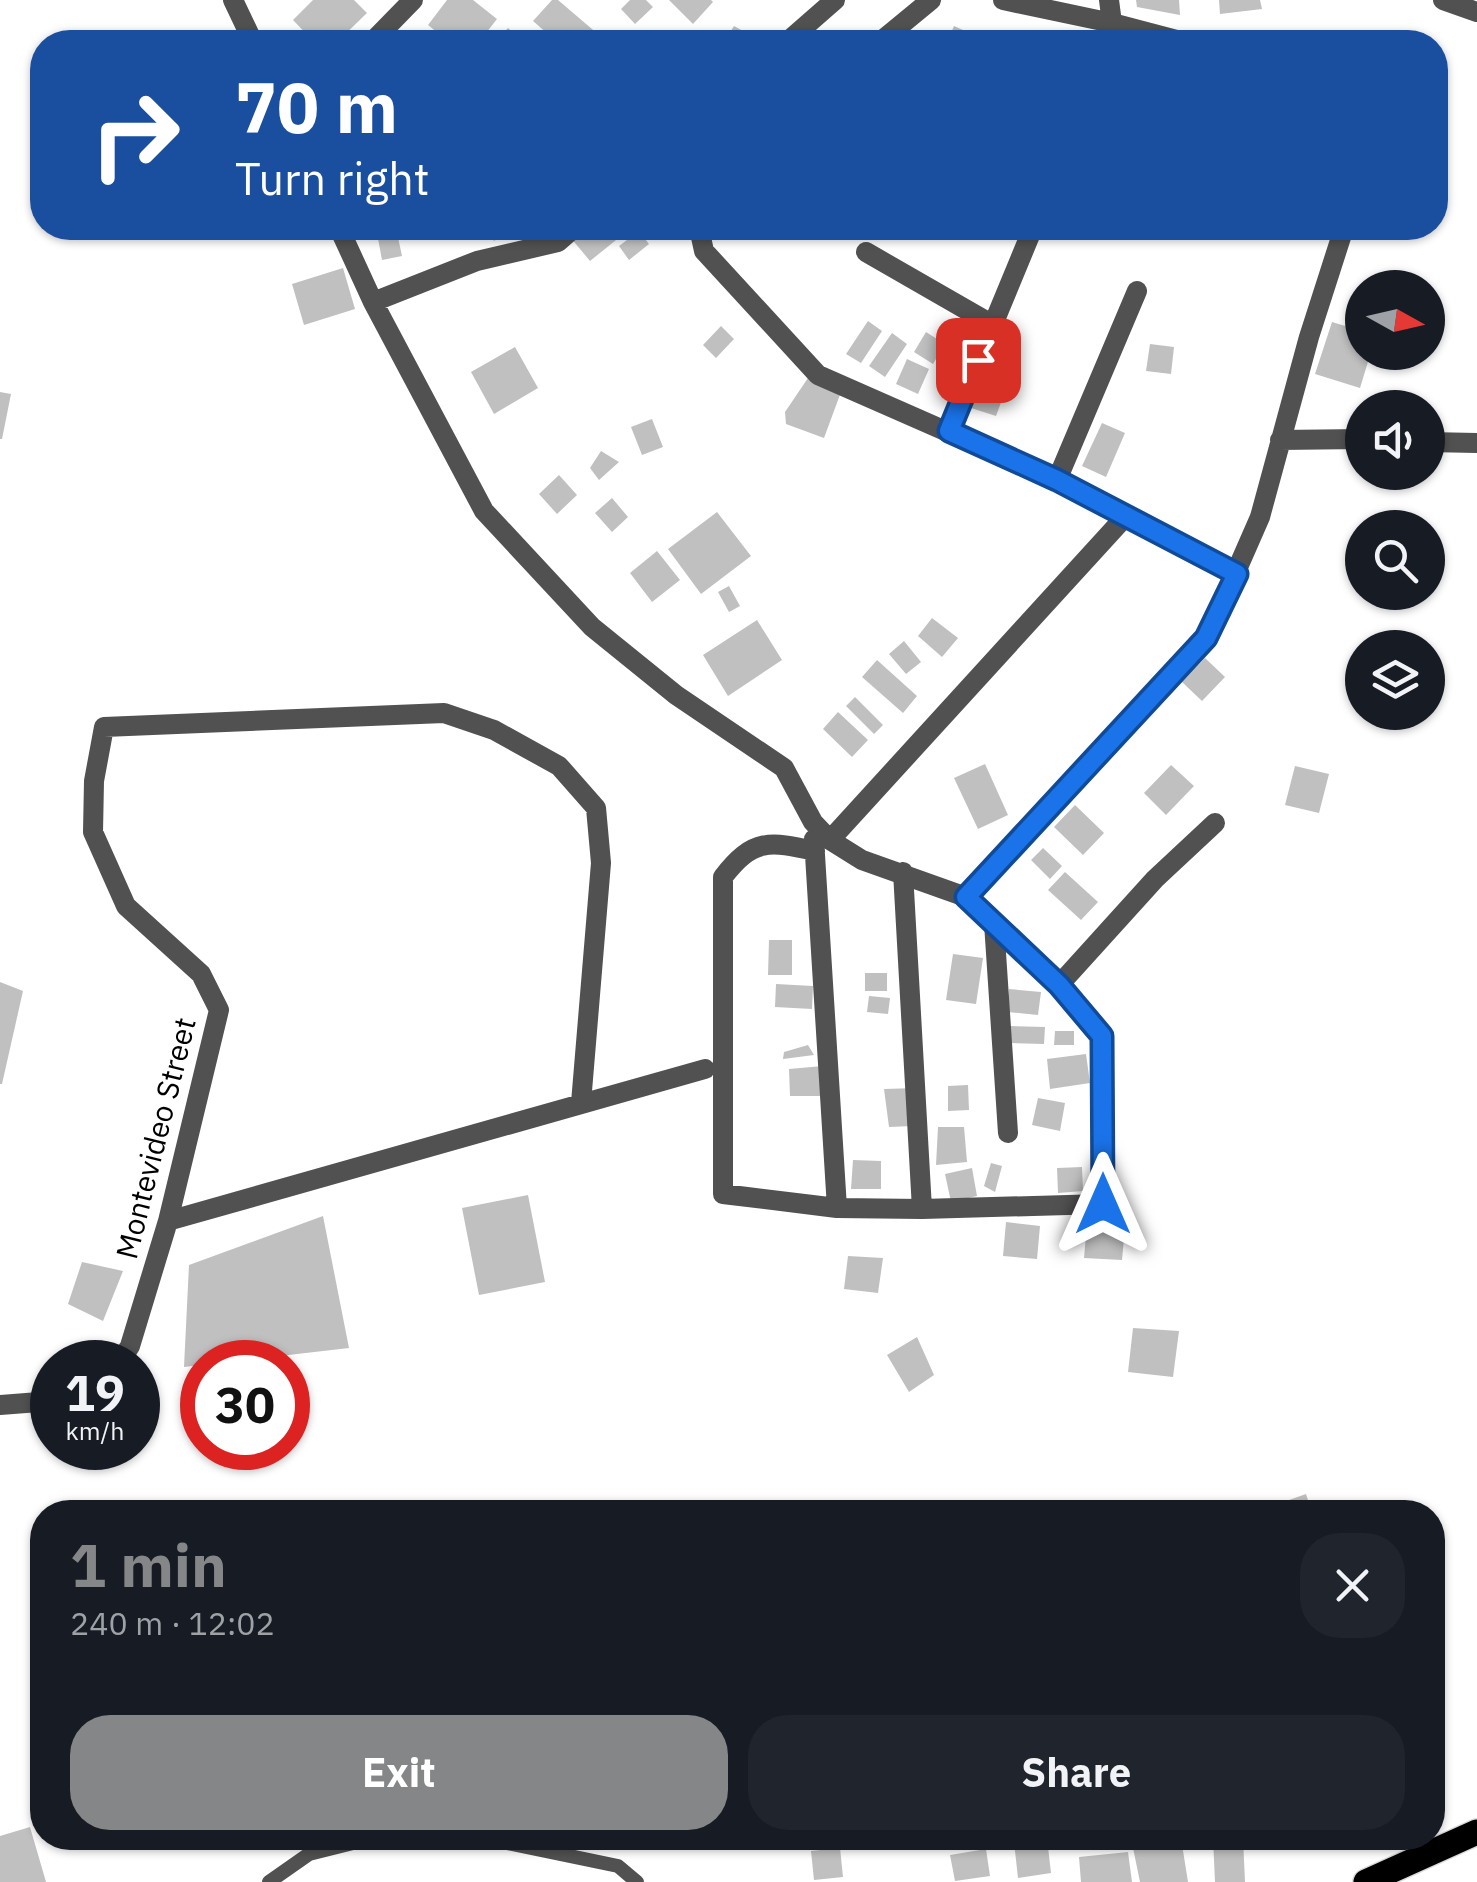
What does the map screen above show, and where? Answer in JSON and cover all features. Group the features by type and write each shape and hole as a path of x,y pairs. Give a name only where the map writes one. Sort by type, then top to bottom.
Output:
{"main road":[{"path":"1445,1846 1477,1832"},
{"path":"1366,1882 1437,1850"}],"street":[{"path":"233,0 247,30"},
{"path":"384,30 413,0"},
{"path":"801,30 835,0"},
{"path":"895,30 931,0"},
{"path":"1004,0 1099,30"},
{"path":"1108,30 1109,0"},
{"path":"1442,0 1477,12"},
{"path":"345,240 484,512 592,628 676,694 784,768 813,822 822,845 837,1208"},
{"path":"373,302 477,261 560,240"},
{"path":"702,240 704,251 818,375 1057,480 1237,574"},
{"path":"949,431 1028,240"},
{"path":"966,897 1206,638 1260,518 1340,240"},
{"path":"866,252 993,325"},
{"path":"1057,480 1137,291"},
{"path":"1280,440 1345,440"},
{"path":"1445,442 1477,443"},
{"path":"822,845 1124,518"},
{"name":"Montevideo Street","path":"132,1340 168,1221 218,1010 201,974 126,906 93,832 94,781 104,727 444,713 494,730 559,766 596,808 601,863 581,1103"},
{"path":"1059,985 1215,823"},
{"path":"758,845 822,845 966,897 1059,985 1102,1036 1103,1204 837,1208 724,1194 724,877 740,855 758,845"},
{"path":"903,872 922,1209"},
{"path":"994,923 1008,1132"},
{"path":"168,1221 705,1070"},
{"path":"0,1405 30,1403"}],"lane":[{"path":"268,1882 309,1854 325,1850"},
{"path":"541,1850 618,1866 637,1882"}],"building":[{"path":"313,0 354,0 367,13 349,30 303,30 293,20"},
{"path":"447,0 473,0 497,19 488,30 434,30 428,25"},
{"path":"552,0 558,0 593,30 543,30 533,21"},
{"path":"630,0 646,0 653,7 635,24 621,9"},
{"path":"669,0 711,0 713,2 693,24"},
{"path":"1136,0 1179,0 1180,15 1137,7"},
{"path":"1219,0 1260,0 1262,9 1220,14"},
{"path":"378,240 399,240 402,256 382,260"},
{"path":"572,240 616,240 590,261"},
{"path":"627,240 646,240 649,244 629,260 619,246"},
{"path":"343,268 355,309 304,325 292,284"},
{"path":"868,321 882,331 861,363 846,354"},
{"path":"1332,322 1345,326 1345,370 1366,370 1360,388 1315,374"},
{"path":"721,326 734,339 716,358 703,345"},
{"path":"926,332 945,344 933,364 914,352"},
{"path":"892,333 907,344 885,377 869,366"},
{"path":"1150,344 1174,347 1171,374 1146,371"},
{"path":"515,347 538,388 494,414 471,372"},
{"path":"907,359 929,369 918,394 896,384"},
{"path":"810,375 841,392 824,438 786,424 785,412"},
{"path":"979,386 1003,397 996,416 968,407"},
{"path":"0,392 11,394 2,439 0,439"},
{"path":"652,419 663,447 642,455 631,427"},
{"path":"1102,423 1125,433 1106,477 1082,466"},
{"path":"601,451 619,462 599,480 590,468"},
{"path":"559,475 577,495 557,514 539,494"},
{"path":"612,498 628,517 612,532 595,513"},
{"path":"717,512 751,556 701,594 668,549"},
{"path":"657,551 680,580 652,602 630,573"},
{"path":"729,586 740,606 729,612 718,592"},
{"path":"932,618 958,638 942,657 918,636"},
{"path":"757,620 782,660 728,696 703,655"},
{"path":"904,641 921,662 906,674 889,654"},
{"path":"1205,658 1225,677 1202,701 1182,682"},
{"path":"877,660 917,696 903,713 862,677"},
{"path":"855,697 883,725 874,734 846,706"},
{"path":"838,712 868,740 852,757 823,729"},
{"path":"985,764 1008,815 978,829 954,778"},
{"path":"1171,765 1194,786 1166,815 1144,793"},
{"path":"1295,766 1329,774 1319,813 1285,805"},
{"path":"1075,805 1104,833 1083,855 1054,827"},
{"path":"1043,848 1062,866 1050,879 1031,860"},
{"path":"1065,872 1098,902 1081,920 1048,890"},
{"path":"769,940 792,940 792,975 768,975"},
{"path":"953,954 983,958 976,1004 946,1000"},
{"path":"865,973 887,973 887,991 865,991"},
{"path":"0,982 23,991 2,1084 0,1084"},
{"path":"776,984 813,986 812,1009 775,1007"},
{"path":"1009,989 1041,992 1038,1015 1007,1012"},
{"path":"869,996 890,998 888,1014 867,1012"},
{"path":"1010,1026 1045,1027 1044,1044 1010,1043"},
{"path":"1055,1031 1074,1031 1074,1045 1054,1045"},
{"path":"808,1045 814,1055 783,1059 784,1052"},
{"path":"1086,1054 1090,1083 1050,1089 1047,1059"},
{"path":"823,1066 823,1096 790,1096 789,1069"},
{"path":"968,1085 969,1110 948,1111 948,1086"},
{"path":"916,1088 913,1126 889,1127 884,1089"},
{"path":"1038,1098 1065,1103 1060,1131 1032,1125"},
{"path":"938,1127 964,1127 967,1162 936,1165"},
{"path":"853,1160 881,1161 881,1189 851,1189"},
{"path":"991,1163 1002,1166 995,1192 984,1186"},
{"path":"1082,1167 1083,1191 1058,1193 1057,1168"},
{"path":"972,1168 977,1196 951,1202 945,1174"},
{"path":"528,1195 545,1282 479,1295 462,1208"},
{"path":"323,1216 349,1348 310,1352 310,1340 185,1340 189,1265"},
{"path":"1006,1222 1040,1226 1037,1259 1003,1256"},
{"path":"1087,1224 1125,1227 1122,1260 1084,1258"},
{"path":"848,1256 883,1258 878,1293 844,1289"},
{"path":"82,1262 123,1271 103,1321 68,1304"},
{"path":"1133,1328 1179,1331 1173,1377 1128,1372"},
{"path":"917,1337 934,1375 909,1392 887,1355"},
{"path":"30,1827 30,1850 37,1850 46,1882 0,1882 0,1836"},
{"path":"840,1850 843,1877 814,1880 811,1851"},
{"path":"986,1850 990,1876 955,1881 950,1855"},
{"path":"1015,1850 1048,1850 1051,1873 1018,1878"},
{"path":"1133,1850 1183,1850 1188,1882 1140,1882"},
{"path":"1214,1850 1244,1850 1245,1882 1215,1882"},
{"path":"1128,1852 1132,1882 1081,1882 1079,1857"}],"route":[{"path":"978,360 949,431 1057,480 1237,574 1206,638 966,897 1059,985 1102,1036 1103,1204"}]}
